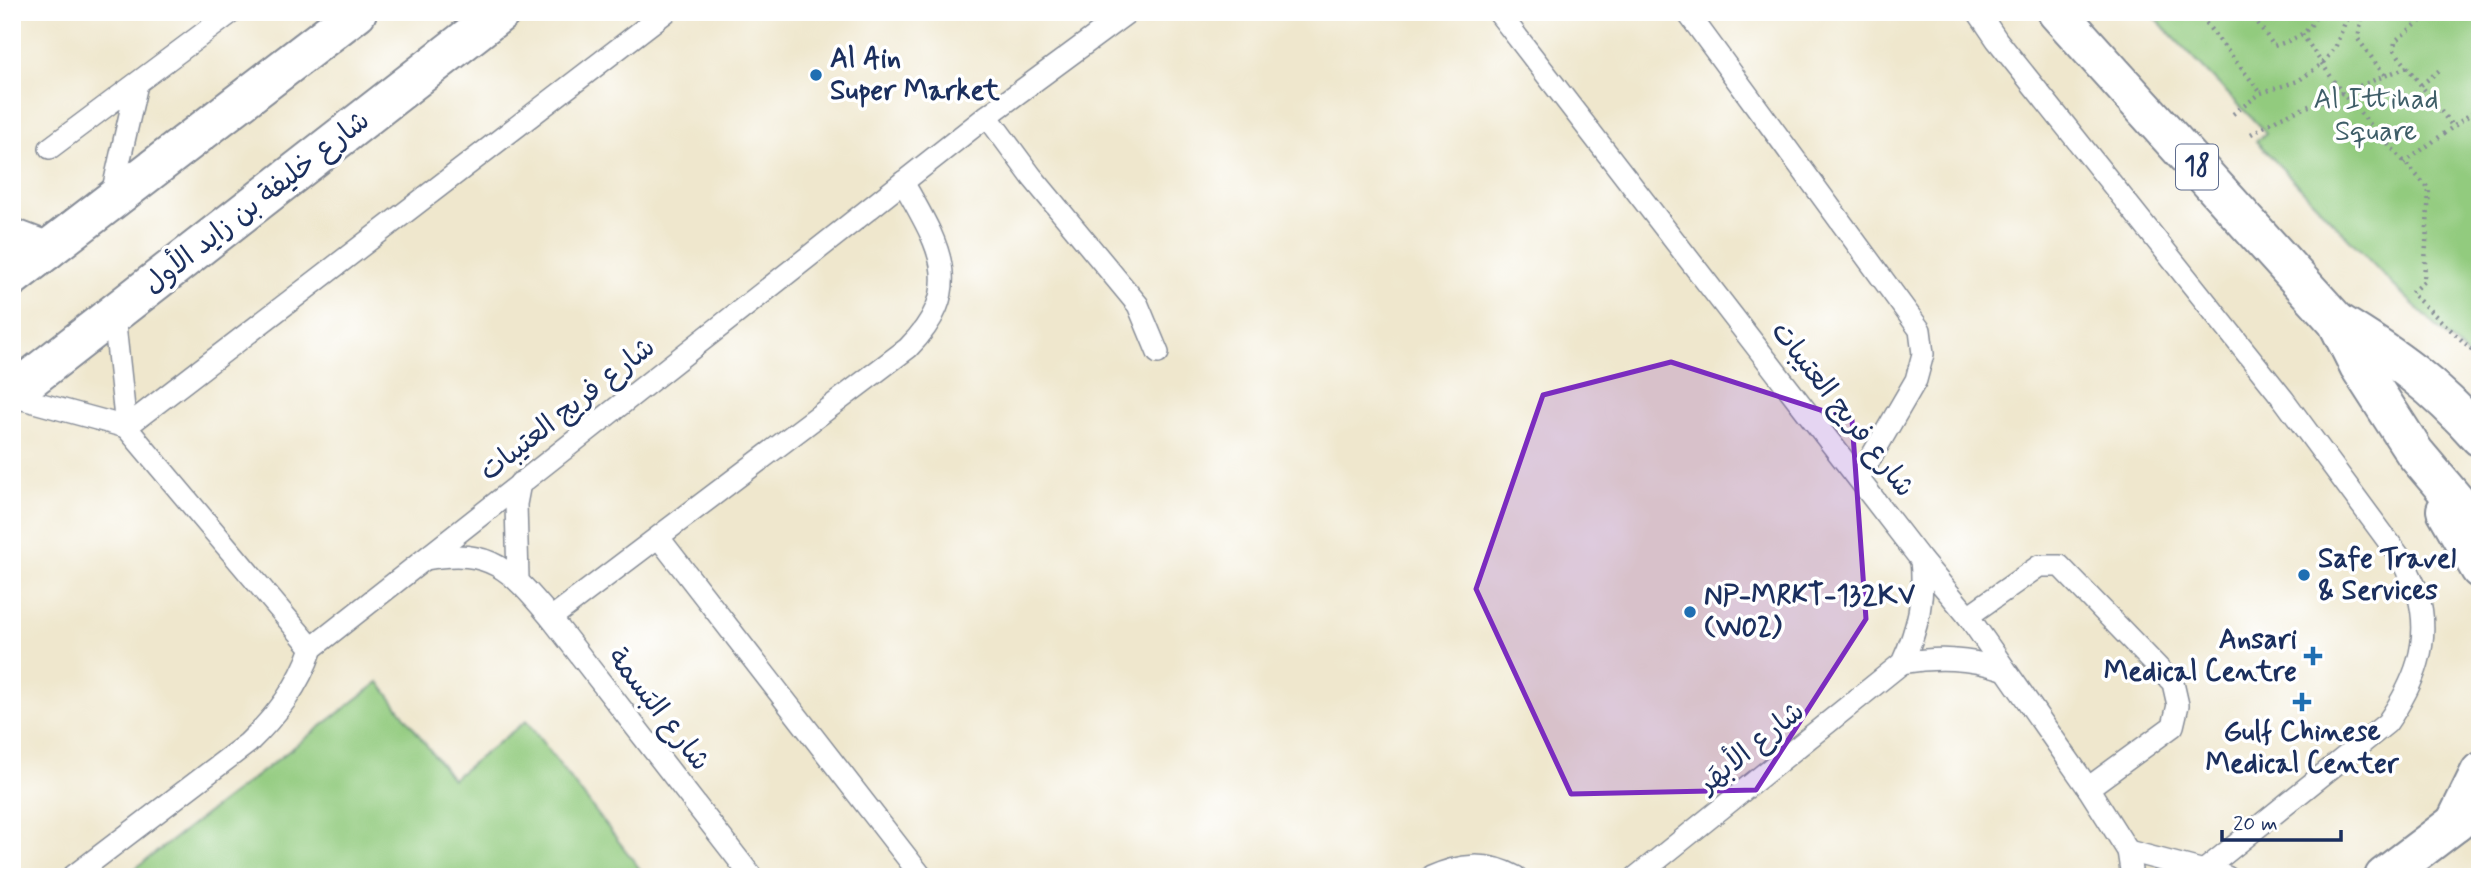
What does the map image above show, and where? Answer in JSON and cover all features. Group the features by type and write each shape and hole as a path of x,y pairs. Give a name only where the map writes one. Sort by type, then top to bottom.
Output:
{"main road":[{"path":"12,277 29,244 111,201 357,12"},
{"name":"شارع خليفة بن زايد الأول","path":"12,395 501,12"},
{"name":"18","path":"2057,12 2337,323 2359,366 2415,453 2480,530"},
{"name":"18","path":"2337,323 2381,348 2422,378 2473,424"},
{"path":"2415,453 2480,569"},
{"path":"2384,877 2467,814 2480,772"}],"lane":[{"path":"50,148 232,12"},
{"path":"126,426 666,12"},
{"name":"شارع فريج العتيبات","path":"72,877 248,743 271,721 289,696 304,670 312,648 987,116 1128,12"},
{"path":"1687,12 1920,330 1923,354 1916,380 1859,478"},
{"path":"1978,12 1997,40 2284,400 2405,564 2418,595 2423,629 2419,663 2407,695 2387,723 2199,874"},
{"name":"شارع فريج العتيبات","path":"1501,13 1921,560 1968,616 2088,788 2128,851 2132,877"},
{"path":"111,201 137,84"},
{"path":"987,116 1032,177 1138,305 1158,353"},
{"path":"551,618 908,348 924,332 934,314 944,279 940,254 903,182"},
{"path":"114,316 126,426 312,648"},
{"path":"12,395 126,426"},
{"path":"518,579 516,504 520,484"},
{"path":"659,538 922,877"},
{"name":"شارع البَسمة","path":"423,560 448,555 473,556 497,565 518,579 752,877"},
{"name":"شارع الأبهَر","path":"1645,874 1902,663 1914,636 1921,607 1921,560"},
{"path":"1968,616 2039,566 2060,566 2173,683 2178,705 2173,726 2088,788"},
{"path":"1902,663 1928,658 1955,658 2003,669"},
{"path":"2128,851 2199,874 2227,877"},
{"path":"1431,877 1450,868 1472,864 1493,867 1516,877"}],"path":[{"path":"2197,12 2261,93"},
{"path":"2250,12 2274,46 2313,26 2317,12"},
{"path":"2233,114 2261,93 2298,81 2322,64 2335,48 2346,20 2362,12"},
{"path":"2362,12 2358,39 2385,76"},
{"path":"2432,12 2395,41 2394,50 2453,127"},
{"path":"2302,34 2342,93 2428,189 2424,281 2411,293 2480,357"},
{"path":"2251,134 2279,118 2407,67"},
{"path":"2421,85 2441,69"},
{"path":"2404,163 2480,107"}],"highlighted area":[{"path":"1671,362 1852,420 1866,619 1756,790 1571,794 1476,589 1543,395"}],"green space":[{"name":"Al Ittihad Square","path":"2149,12 2480,12 2480,368 2393,285 2256,141 2266,133"},
{"path":"379,682 452,779 526,721 646,877 124,877"}],"place":[{"name":"Al Ain Super Market","path":"816,75"},
{"name":"Safe Travel & Services","path":"2304,575"},
{"name":"NP-MRKT-132KV (W02)","path":"1690,612"},
{"name":"Ansari Medical Centre","path":"2313,656"},
{"name":"Gulf Chinese Medical Center","path":"2302,702"}]}
